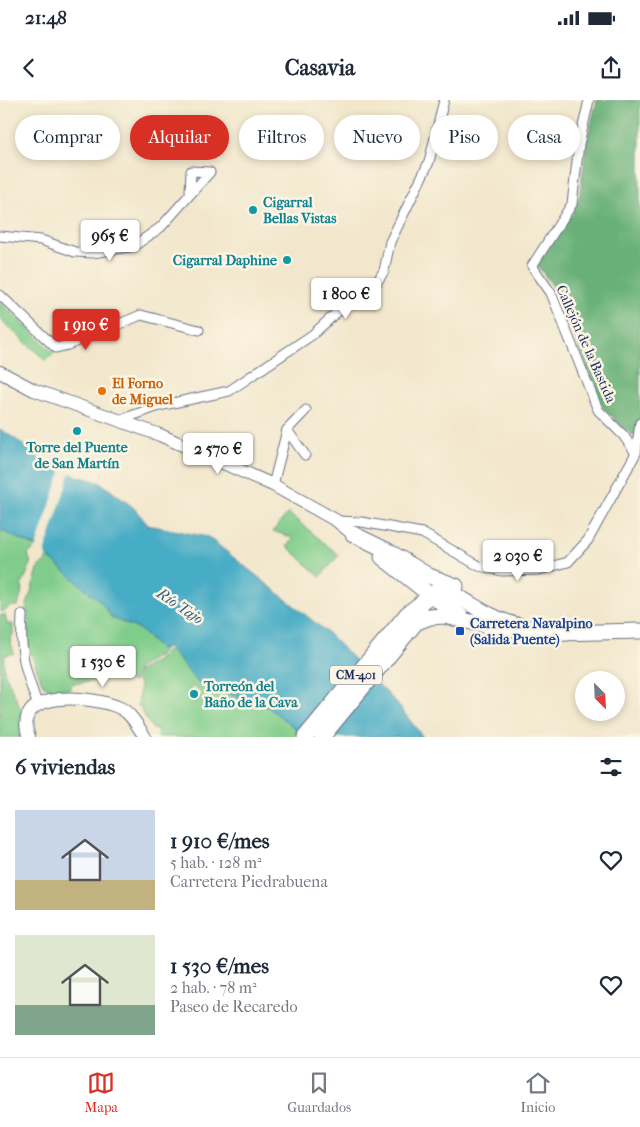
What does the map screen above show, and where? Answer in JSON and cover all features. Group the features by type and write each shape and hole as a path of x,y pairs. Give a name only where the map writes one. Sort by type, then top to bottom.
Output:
{"main road":[{"path":"0,372 34,390 160,435 273,485 337,522 450,610 483,625"},
{"path":"353,534 388,551 429,576 470,592 515,618 566,632"},
{"path":"403,575 410,597 412,618 437,615 527,634 640,631"},
{"path":"429,576 430,595"},
{"path":"430,595 438,590 448,591 492,616 510,623 528,629 566,632"},
{"name":"CM-401","path":"305,737 412,618 430,595"},
{"name":"CM-401","path":"322,737 380,667 412,618"},
{"path":"29,737 26,729 27,720 37,703 47,700 99,701 121,708 132,718 145,737"}],"street":[{"path":"120,420 159,406 228,391 312,335 344,306 370,293 384,271 390,242 429,162 444,100"},
{"name":"Callejón de la Bastida","path":"590,100 579,144 572,204 532,266 551,293 598,410 623,435 636,453"},
{"path":"0,236 41,240 75,252 93,253 134,246 161,227 190,192"},
{"path":"0,295 56,348 68,345 141,315 199,330"},
{"path":"273,485 287,430 306,410"},
{"path":"337,522 362,522 422,533 478,566 502,570 539,570 568,562 588,540 636,453 640,424"},
{"path":"287,430 305,455"},
{"path":"22,615 20,648 26,675 37,703"}],"green space":[{"path":"597,100 640,100 640,422 636,435 631,435 603,408 558,293 537,265 573,213 579,198 587,140"},
{"path":"0,302 54,353 46,361 0,319"},
{"path":"288,513 339,555 320,577 287,546 293,538 273,531"},
{"path":"0,530 36,547 28,554 31,564 21,587 23,588 18,606 10,606 5,611 0,611"},
{"path":"47,556 101,602 112,618 139,629 160,649 166,648 158,657 137,669 134,682 123,679 123,675 117,673 114,677 72,683 71,689 49,689 43,685 28,646 28,615 26,608 39,566 45,563"},
{"path":"0,615 5,615 7,624 13,624 13,634 10,640 14,653 4,656 4,671 21,710 24,737 0,737"},
{"path":"170,649 198,683 268,707 299,731 294,737 158,737 157,729 153,729 141,711 142,707 138,706 140,684 137,682 138,671 155,662","holes":["193,686 203,694 195,703 186,694"]}],"water":[{"name":"Río Tajo","path":"0,429 17,440 50,468 101,483 134,508 148,525 208,537 327,632 394,700 423,737 303,737 299,731 268,707 198,683 169,647 160,649 139,629 112,618 101,602 47,556 44,550 0,530"}],"pier":[{"path":"62,469 71,471 45,550 46,559 43,553 33,548 36,547"}],"place":[{"name":"Cigarral Bellas Vistas","path":"253,210"},
{"name":"Cigarral Daphine","path":"287,260"},
{"name":"El Forno de Miguel","path":"102,391"},
{"name":"Torre del Puente de San Martín","path":"77,431"},
{"name":"Carretera Navalpino (Salida Puente)","path":"460,631"},
{"name":"Torreón del Baño de la Cava","path":"194,694"}]}
